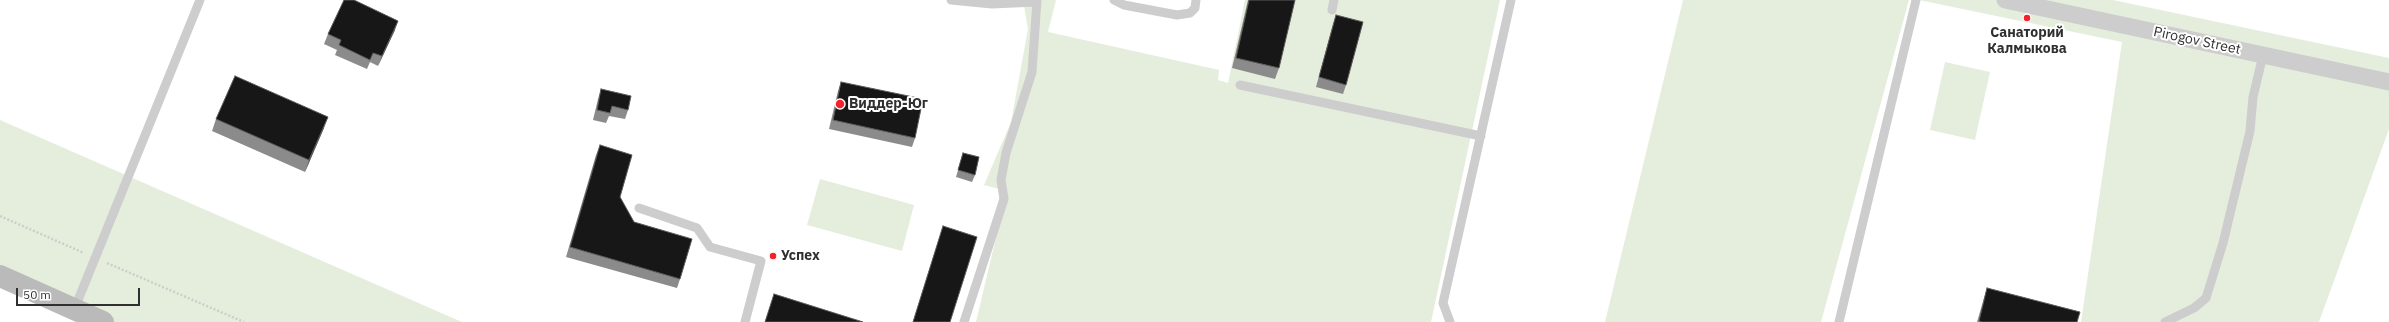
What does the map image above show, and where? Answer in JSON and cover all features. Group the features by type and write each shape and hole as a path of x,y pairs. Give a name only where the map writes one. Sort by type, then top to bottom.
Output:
{"main road":[{"path":"0,276 76,315 103,322"}],"street":[{"name":"Pirogov Street","path":"2005,0 2389,82"}],"lane":[{"path":"76,315 95,258 200,0"},
{"path":"951,0 992,4 1036,1 1032,72 1006,153 1001,180 1004,200 964,322"},
{"path":"1114,0 1124,5 1177,15 1190,13 1195,8 1196,0"},
{"path":"1332,10 1334,0"},
{"path":"1450,322 1443,303 1510,0"},
{"path":"1839,322 1916,0"},
{"path":"2165,322 2194,308 2206,298 2223,243 2250,131 2253,97 2263,54"},
{"path":"1240,85 1481,136"},
{"path":"639,208 696,228 710,247 761,261 745,322"}],"path":[{"path":"0,216 244,322"}],"green space":[{"path":"1023,0 1056,0 1048,32 1219,70 1218,80 1228,83 1245,0 1500,0 1431,322 976,322 1007,191 984,185 1011,122 1028,29"},
{"path":"1683,0 1909,0 1821,322 1605,322"},
{"path":"1919,0 2113,0 2389,58 2389,129 2319,322 2081,322 2122,42"},
{"path":"1945,62 1990,72 1975,140 1930,130"},
{"path":"0,120 462,322 103,322 0,276"},
{"path":"820,179 914,205 902,251 807,225"}],"building":[{"path":"344,0 354,0 398,21 382,56 373,53 370,60 339,45 341,40 328,34"},
{"path":"1249,0 1295,0 1279,68 1236,58"},
{"path":"1336,15 1363,22 1346,85 1319,77"},
{"path":"235,76 328,117 309,160 216,119"},
{"path":"841,82 923,99 915,138 833,120"},
{"path":"601,89 631,96 628,110 612,106 610,113 597,110"},
{"path":"600,145 632,155 620,197 634,222 692,239 680,279 570,247"},
{"path":"963,153 979,157 975,175 958,170"},
{"path":"943,226 977,237 950,322 913,322"},
{"path":"1987,288 2080,312 2077,322 1979,321"},
{"path":"774,294 863,322 765,322"}],"place":[{"name":"Санаторий Калмыкова","path":"2027,18"},
{"name":"Виддер-Юг","path":"840,104"},
{"name":"Успех","path":"773,256"}]}
